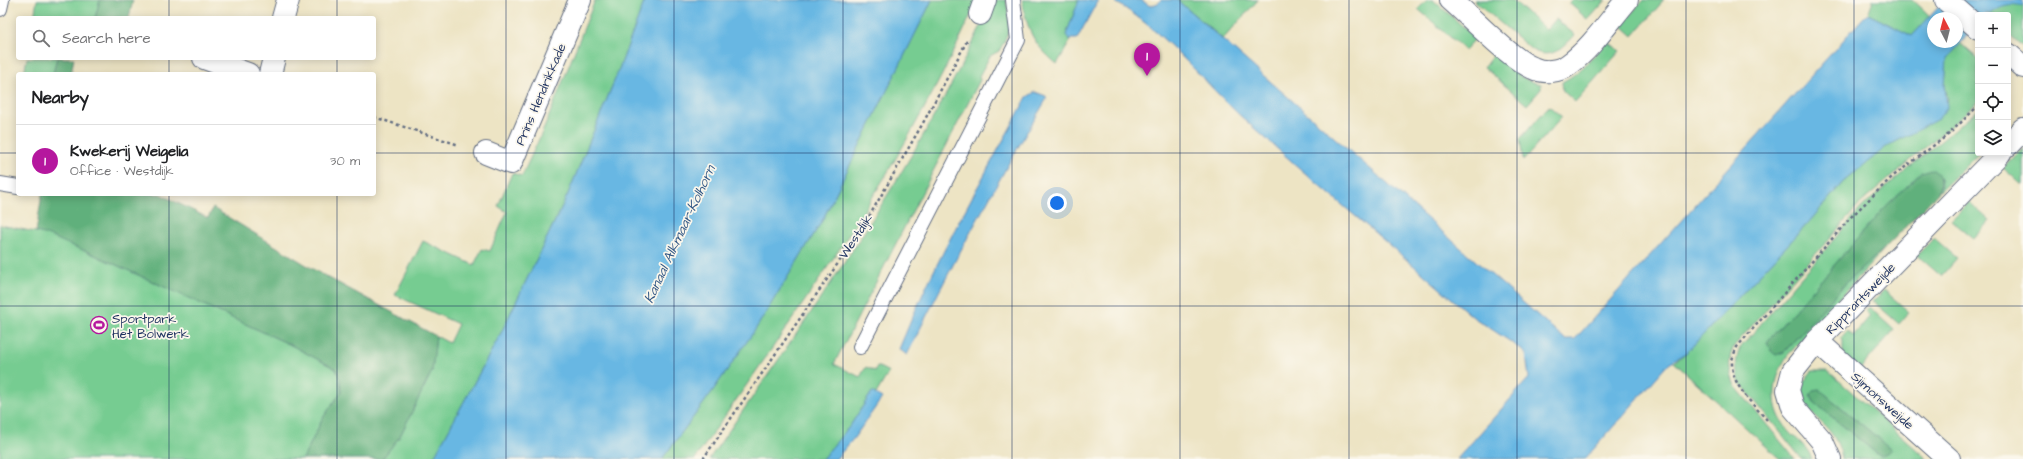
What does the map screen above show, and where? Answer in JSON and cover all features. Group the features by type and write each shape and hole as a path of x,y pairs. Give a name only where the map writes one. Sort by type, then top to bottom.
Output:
{"street":[{"path":"284,16 288,0"},
{"name":"Prins Hendrikkade","path":"486,153 511,163 580,0"},
{"path":"1451,0 1516,58 1534,69 1551,71 1567,66 1583,52 1627,0"},
{"path":"1946,0 1975,25"},
{"path":"2011,57 2023,67"},
{"path":"210,60 242,72"},
{"path":"270,72 274,60"},
{"path":"2011,142 2023,129"},
{"name":"Ripprantsweijde","path":"1830,459 1822,441 1793,407 1788,390 1794,371 1817,341 1997,156"},
{"name":"Sijmonsweijde","path":"1817,341 1949,459"}],"lane":[{"path":"0,9 2,0"},
{"path":"860,348 1018,40 1013,0"},
{"path":"0,184 16,187"}],"path":[{"name":"Westdijk","path":"702,459 863,227 954,67 982,7"},
{"path":"1769,423 1739,387 1734,376 1732,362 1737,347 1852,216 1892,177 1949,134 1975,109"},
{"path":"376,118 486,153"}],"green space":[{"path":"37,0 100,0 96,16 34,16"},
{"path":"100,0 133,0 129,16 96,16"},
{"path":"595,0 645,0 618,72 568,194 501,333 433,459 382,459 400,436 432,371 436,336 449,343 458,324 395,295 423,241 474,265 482,249 490,251 507,212 498,206 512,173 522,176 545,126"},
{"path":"932,0 977,0 944,72 896,159 841,247 695,459 662,459 709,396 755,330 822,221"},
{"path":"993,0 1006,0 1010,24 1004,42 999,51 990,56 979,76 980,80 834,364 860,377 866,367 875,371 877,366 889,372 876,394 872,392 850,426 822,459 709,459 862,236 931,121"},
{"path":"1022,0 1079,0 1066,35 1071,40 1057,64 1042,50 1032,36 1026,20"},
{"path":"1177,0 1258,0 1223,39"},
{"path":"1427,0 1433,0 1476,38 1465,50 1418,9"},
{"path":"1474,0 1513,0 1546,30 1556,19 1575,35 1556,52 1545,54 1539,53 1532,50"},
{"path":"1572,0 1606,0 1588,20 1569,3"},
{"path":"1643,0 1664,0 1633,36 1621,25"},
{"path":"1873,0 1912,0 1927,14 1927,20 1912,36 1868,14"},
{"path":"2003,1 2014,1 2023,6 2023,47 2011,36 2011,12 1989,12"},
{"path":"1607,41 1620,51 1575,102 1563,91 1562,82 1576,74"},
{"path":"1963,46 1975,56 1975,105 1861,203 1734,346 1730,356 1730,366 1731,375 1735,386 1795,459 1780,459 1674,362 1687,352 1809,222 1843,182 1886,147 1906,136 1948,100 1945,85 1947,59 1956,48 1963,48"},
{"path":"1494,54 1521,77 1541,84 1541,89 1527,105 1484,67"},
{"path":"27,60 56,60 54,72 24,72"},
{"path":"56,60 74,60 71,72 54,72"},
{"path":"1549,106 1562,117 1523,161 1520,139"},
{"path":"1975,113 1976,156 1938,193 1941,185 1940,178 1922,172 1886,206 1767,342 1784,352 1846,283 1887,246 1787,356 1778,375 1775,394 1778,413 1789,431 1805,447 1812,459 1802,459 1740,383 1736,366 1737,357 1740,348 1862,207"},
{"path":"2023,148 2023,183 2022,185 2003,168"},
{"path":"1931,169 1937,173 1940,179 1938,193 1887,246 1846,283 1784,352 1776,355 1771,351 1767,342 1886,206 1922,172"},
{"path":"42,196 164,196 208,218 213,208 318,272 436,336 432,371 400,436 382,459 303,459 323,418 341,392 340,380 336,369 289,344 86,251 36,232"},
{"path":"1969,202 1990,221 1974,239 1951,220"},
{"name":"Sportpark Het Bolwerk","path":"0,225 51,235 289,344 336,369 340,380 341,392 323,418 303,459 0,459"},
{"path":"1934,238 1957,258 1941,276 1917,255"},
{"path":"1884,290 1909,312 1899,324 1873,301"},
{"path":"1869,307 1894,330 1860,369 1843,354 1843,340 1841,338 1847,331 1853,336 1870,316 1865,311"},
{"path":"1812,371 1828,371 1927,459 1842,459 1834,437 1803,402 1801,395 1805,380","holes":["1819,389 1890,448 1881,456 1877,454 1814,402 1810,395"]},
{"path":"1819,389 1891,449 1882,456 1877,454 1814,402 1811,394 1813,390"}],"water":[{"name":"Kanaal Alkmaar-Kolhorn","path":"645,0 932,0 822,221 755,330 709,396 662,459 433,459 501,333 568,194 618,72"},
{"path":"1079,0 1098,0 1077,39 1069,39 1066,35"},
{"path":"1112,0 1141,0 1150,6 1161,0 1177,0 1565,339 1575,339 1868,14 1912,36 1927,20 1927,48 1956,48 1947,59 1945,85 1947,108 1938,119 1886,147 1843,182 1809,222 1687,352 1669,363 1585,459 1457,459 1529,378 1526,354 1514,344 1473,317 1302,171 1230,106 1166,41 1149,26"},
{"path":"1945,0 2023,0 2023,6 2008,5 1992,12 1975,12 1975,26 1963,40 1963,12 1934,12"},
{"path":"1035,92 1046,96 1046,100 974,226 907,355 899,349 927,284 959,221 1027,97"},
{"path":"872,392 882,398 854,438 836,459 822,459 850,426"}],"place":[{"name":"Kwekerij Weigelia","path":"1147,76"},
{"name":"Sportpark Het Bolwerk","path":"99,325"}]}
